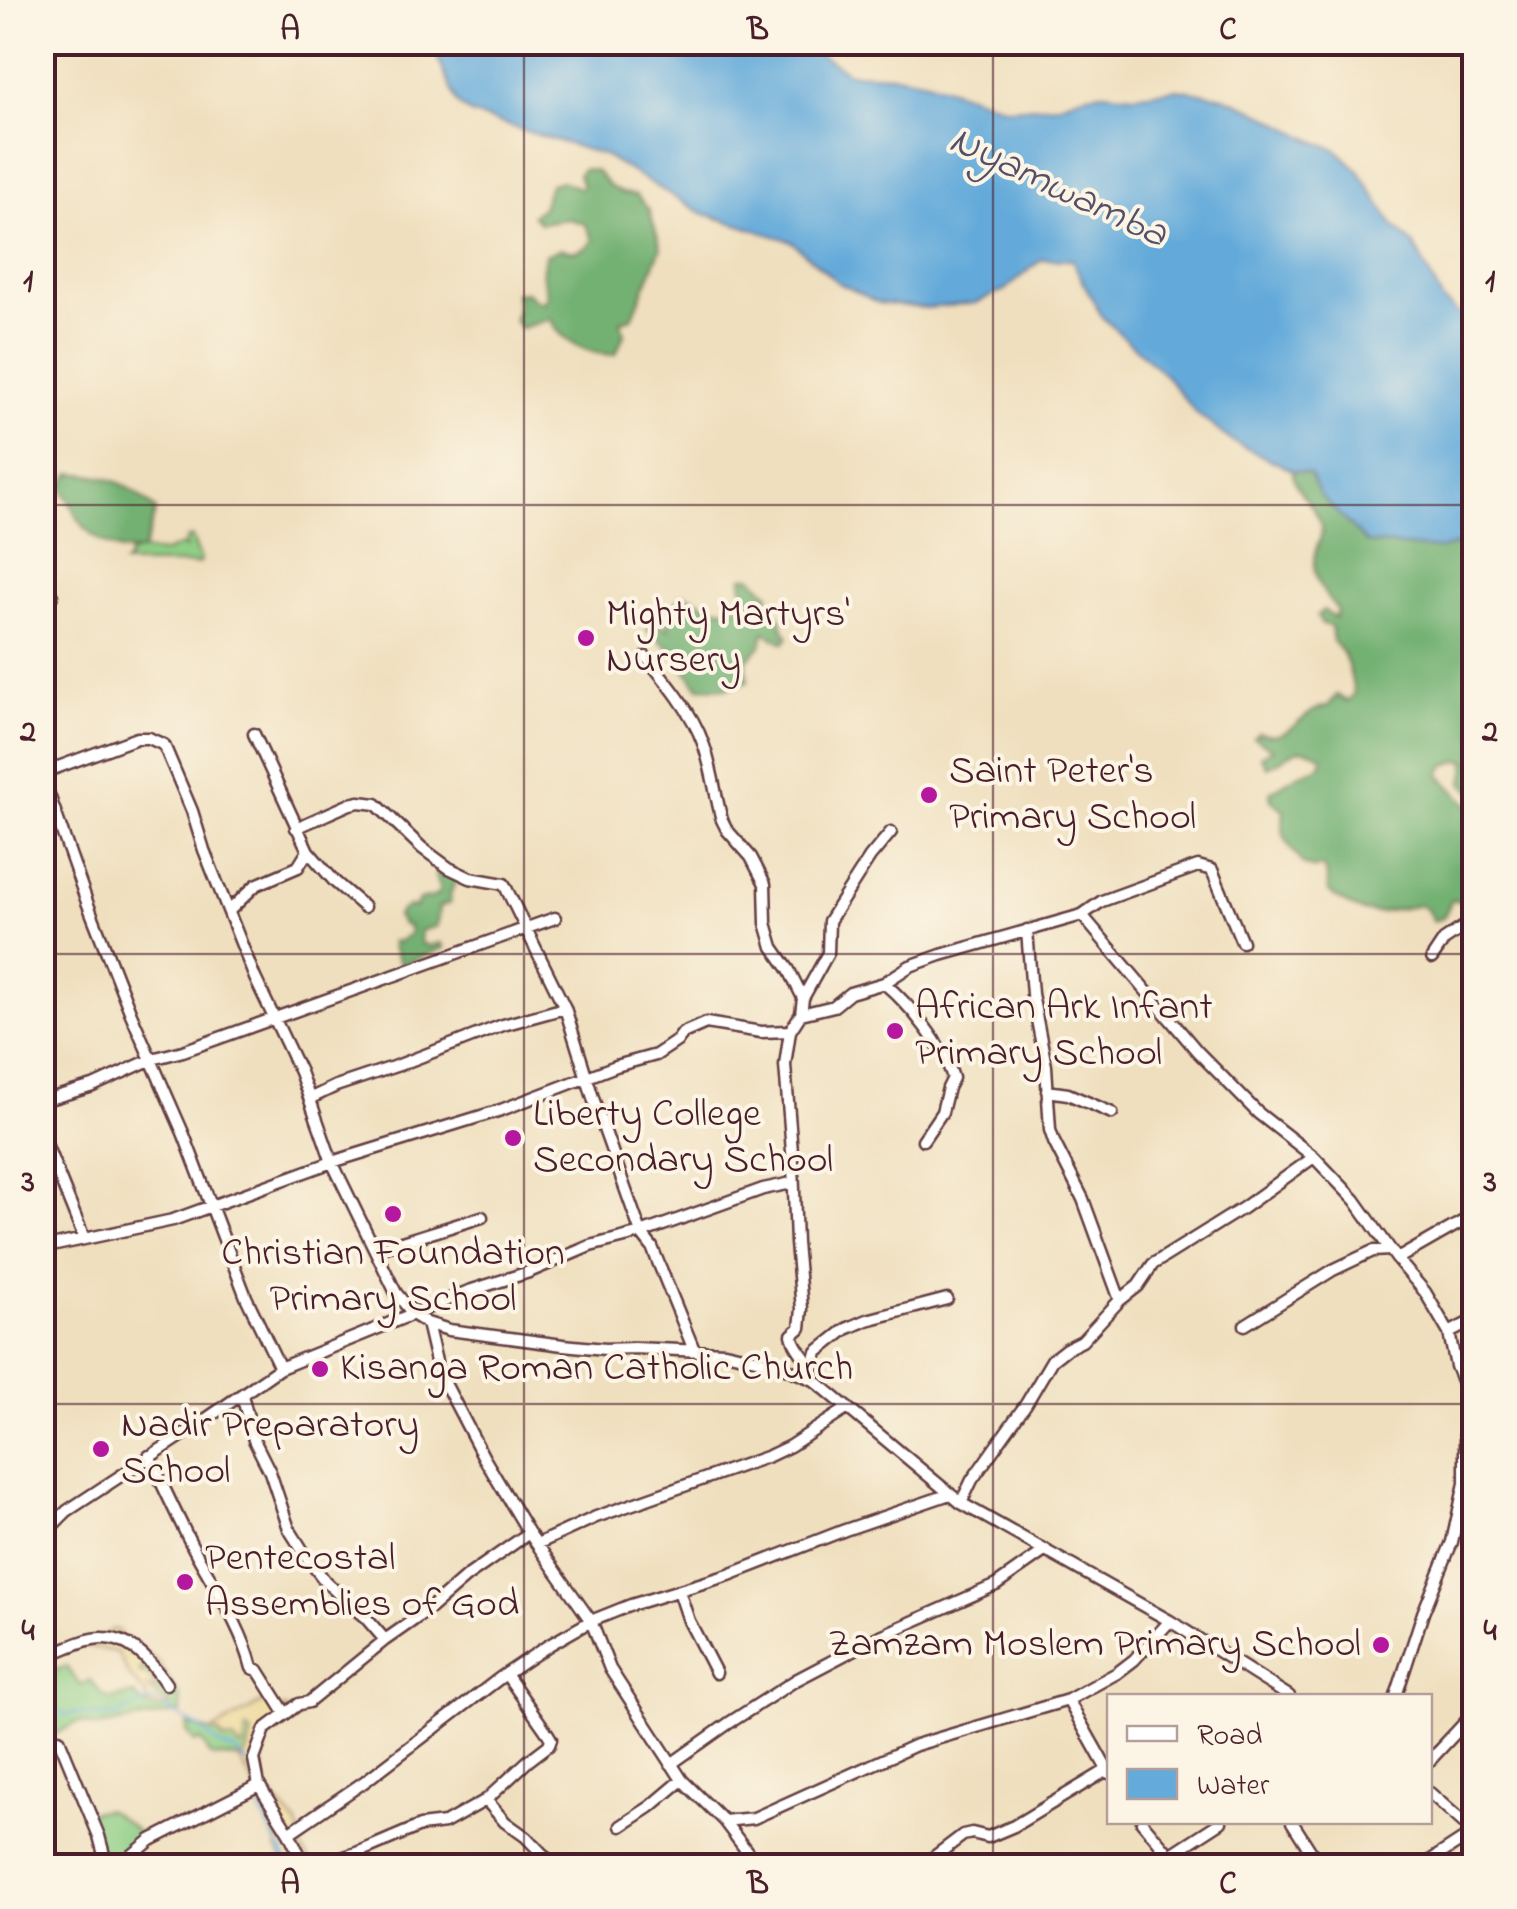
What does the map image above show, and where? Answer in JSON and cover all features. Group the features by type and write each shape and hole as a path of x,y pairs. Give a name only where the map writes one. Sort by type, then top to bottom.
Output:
{"street":[{"path":"646,657 681,701 698,733 722,820 751,856 765,884 766,923 773,947 803,998"},
{"path":"254,734 308,850 335,882 364,907"},
{"path":"280,1368 246,1297 131,1014 42,774 137,738 149,738 164,745 229,911 311,1098 332,1162 396,1293 414,1315 449,1330 562,1346 694,1350 747,1356 813,1374"},
{"path":"296,828 350,804 376,804 449,868 470,878 504,884 565,1008 641,1233 652,1247 694,1350"},
{"path":"891,832 829,921 828,952 790,1031 785,1065 802,1309 800,1328 792,1335 793,1341 813,1374 848,1408 961,1503 1170,1621 1286,1694"},
{"path":"229,911 256,886 298,867 308,850"},
{"path":"801,1014 834,1006 850,993 884,983 910,966 1082,916 1102,901 1198,866 1212,870 1242,942"},
{"path":"1082,916 1197,1051 1258,1113 1314,1156 1355,1200 1450,1333 1456,1366 1470,1390 1465,1424 1470,1487 1397,1694"},
{"path":"42,1102 92,1086 152,1059 555,918"},
{"path":"1432,958 1444,940 1474,920"},
{"path":"1027,930 1032,994 1046,1066 1054,1142 1083,1199 1120,1300"},
{"path":"884,983 904,1000 947,1061 954,1078 942,1112 923,1140"},
{"path":"311,1098 503,1025 565,1008"},
{"path":"42,1248 173,1220 332,1162 469,1121 656,1055 683,1034 706,1024 761,1032 790,1031"},
{"path":"1046,1091 1068,1094 1112,1113"},
{"path":"42,1134 84,1238"},
{"path":"961,1503 972,1480 1052,1360 1066,1348 1082,1342 1138,1286 1154,1264 1243,1208 1314,1156"},
{"path":"42,1536 67,1511 280,1368 590,1246 792,1183"},
{"path":"1245,1324 1333,1270 1373,1251 1394,1255 1474,1215"},
{"path":"376,1250 482,1217"},
{"path":"813,1374 817,1352 854,1325 947,1299"},
{"path":"1450,1333 1474,1320"},
{"path":"428,1323 438,1370 484,1458 591,1621 610,1669 682,1780 724,1821 758,1866"},
{"path":"242,1395 254,1440 270,1472 288,1529 325,1580 385,1640"},
{"path":"537,1544 596,1518 770,1456 848,1408"},
{"path":"1465,1424 1474,1415"},
{"path":"149,1456 179,1522 214,1581 252,1668 258,1670 285,1712"},
{"path":"290,1833 506,1674 591,1621 950,1494"},
{"path":"1455,1528 1474,1506"},
{"path":"304,1866 290,1833 260,1785 254,1759 265,1729 285,1712 309,1702 466,1576 530,1533"},
{"path":"671,1764 796,1680 878,1637 996,1585 1046,1550"},
{"path":"678,1591 716,1673"},
{"path":"724,1821 754,1818 916,1745 1068,1700 1126,1666 1170,1621"},
{"path":"42,1654 108,1638 122,1642 150,1661 166,1684"},
{"path":"317,1866 420,1826 445,1822 486,1800 550,1742 506,1674"},
{"path":"1068,1700 1107,1769"},
{"path":"1432,1758 1474,1713"},
{"path":"58,1739 108,1866"},
{"path":"922,1866 963,1834 994,1836 1107,1772"},
{"path":"621,1826 650,1808 682,1780"},
{"path":"119,1866 164,1832 260,1785"},
{"path":"1422,1866 1474,1832 1432,1795"},
{"path":"486,1800 554,1866"},
{"path":"1144,1824 1179,1866"},
{"path":"1153,1866 1218,1824"},
{"path":"1293,1824 1320,1866"}],"green space":[{"path":"583,169 596,171 609,186 622,193 636,195 649,210 661,248 632,318 621,321 624,334 616,354 578,346 561,334 551,319 521,328 514,321 515,293 527,292 544,302 545,255 561,249 579,250 593,240 585,224 569,219 540,223 532,215 542,208 550,184 562,181 583,186 578,175"},
{"path":"1292,470 1310,474 1320,495 1367,543 1439,549 1474,541 1474,794 1463,783 1467,762 1445,765 1440,775 1474,811 1474,921 1466,916 1461,902 1452,900 1443,918 1433,921 1420,905 1382,912 1353,907 1329,892 1322,867 1314,869 1303,864 1282,831 1284,810 1271,800 1270,792 1320,767 1323,757 1298,750 1267,767 1261,756 1273,749 1254,738 1258,733 1287,731 1328,706 1337,695 1348,702 1354,693 1348,665 1333,642 1331,626 1322,624 1317,616 1323,610 1335,618 1337,609 1322,590 1316,574 1314,558 1321,524 1296,484"},
{"path":"71,473 118,482 156,510 143,550 115,548 84,526 61,488"},
{"path":"192,537 201,562 197,564 124,564 130,553 162,553 182,545 185,549 186,539"},
{"path":"743,577 752,577 769,594 767,605 781,618 788,637 784,643 764,632 761,646 746,661 748,681 727,688 698,687 683,666 680,651 670,649 647,629 652,623 669,629 664,617 683,594 719,608 743,604 756,609 742,588"},
{"path":"435,875 452,875 456,882 450,903 439,907 437,926 420,931 421,943 441,943 444,948 401,965 392,941 398,942 410,933 397,916 405,908 416,907 419,900 434,897 440,891"},
{"path":"66,1667 80,1685 90,1680 110,1699 134,1694 150,1706 170,1706 144,1685 155,1688 140,1673 145,1667 154,1671 165,1688 171,1683 180,1697 181,1712 97,1727 79,1722 46,1739 42,1736 47,1708 43,1701 42,1671"},
{"path":"187,1725 219,1733 223,1739 244,1746 246,1729 252,1733 248,1752 243,1759 211,1756 201,1740 195,1743"},
{"path":"107,1809 142,1837 106,1866 96,1866 97,1854 85,1817"}],"sand":[{"path":"115,1629 159,1662 171,1683 166,1688 157,1682 154,1671 145,1667 140,1673 149,1677 157,1689 148,1688 170,1706 159,1709 149,1705 117,1652 82,1645"},
{"path":"264,1702 300,1716 267,1738 261,1796 268,1792 296,1823 300,1834 297,1843 314,1865 323,1866 287,1866 276,1848 279,1841 239,1758 243,1759 248,1752 252,1733 246,1729 244,1747 239,1747 235,1741 212,1731"}],"water":[{"name":"Nyamwamba","path":"431,43 803,43 849,73 927,81 1007,108 1057,105 1103,92 1133,95 1178,89 1224,97 1253,109 1337,150 1359,171 1393,225 1414,245 1443,301 1474,326 1474,541 1439,549 1367,543 1320,495 1310,474 1292,470 1233,442 1196,413 1167,377 1101,316 1072,260 1042,259 1005,290 976,303 926,308 879,303 837,282 791,241 702,213 603,155 471,114 458,104"}],"waterway":[{"path":"42,1683 57,1710 66,1715 118,1716 140,1703 155,1701 234,1751 251,1769"},
{"path":"259,1806 287,1866"},
{"path":"283,1834 289,1866"}],"place":[{"name":"Mighty Martyrs' Nursery","path":"586,638"},
{"name":"Saint Peter's Primary School","path":"929,795"},
{"name":"African Ark Infant Primary School","path":"895,1031"},
{"name":"Liberty College Secondary School","path":"513,1138"},
{"name":"Christian Foundation Primary School","path":"393,1214"},
{"name":"Kisanga Roman Catholic Church","path":"320,1369"},
{"name":"Nadir Preparatory School","path":"101,1449"},
{"name":"Pentecostal Assemblies of God","path":"185,1582"},
{"name":"Zamzam Moslem Primary School","path":"1381,1645"}]}
